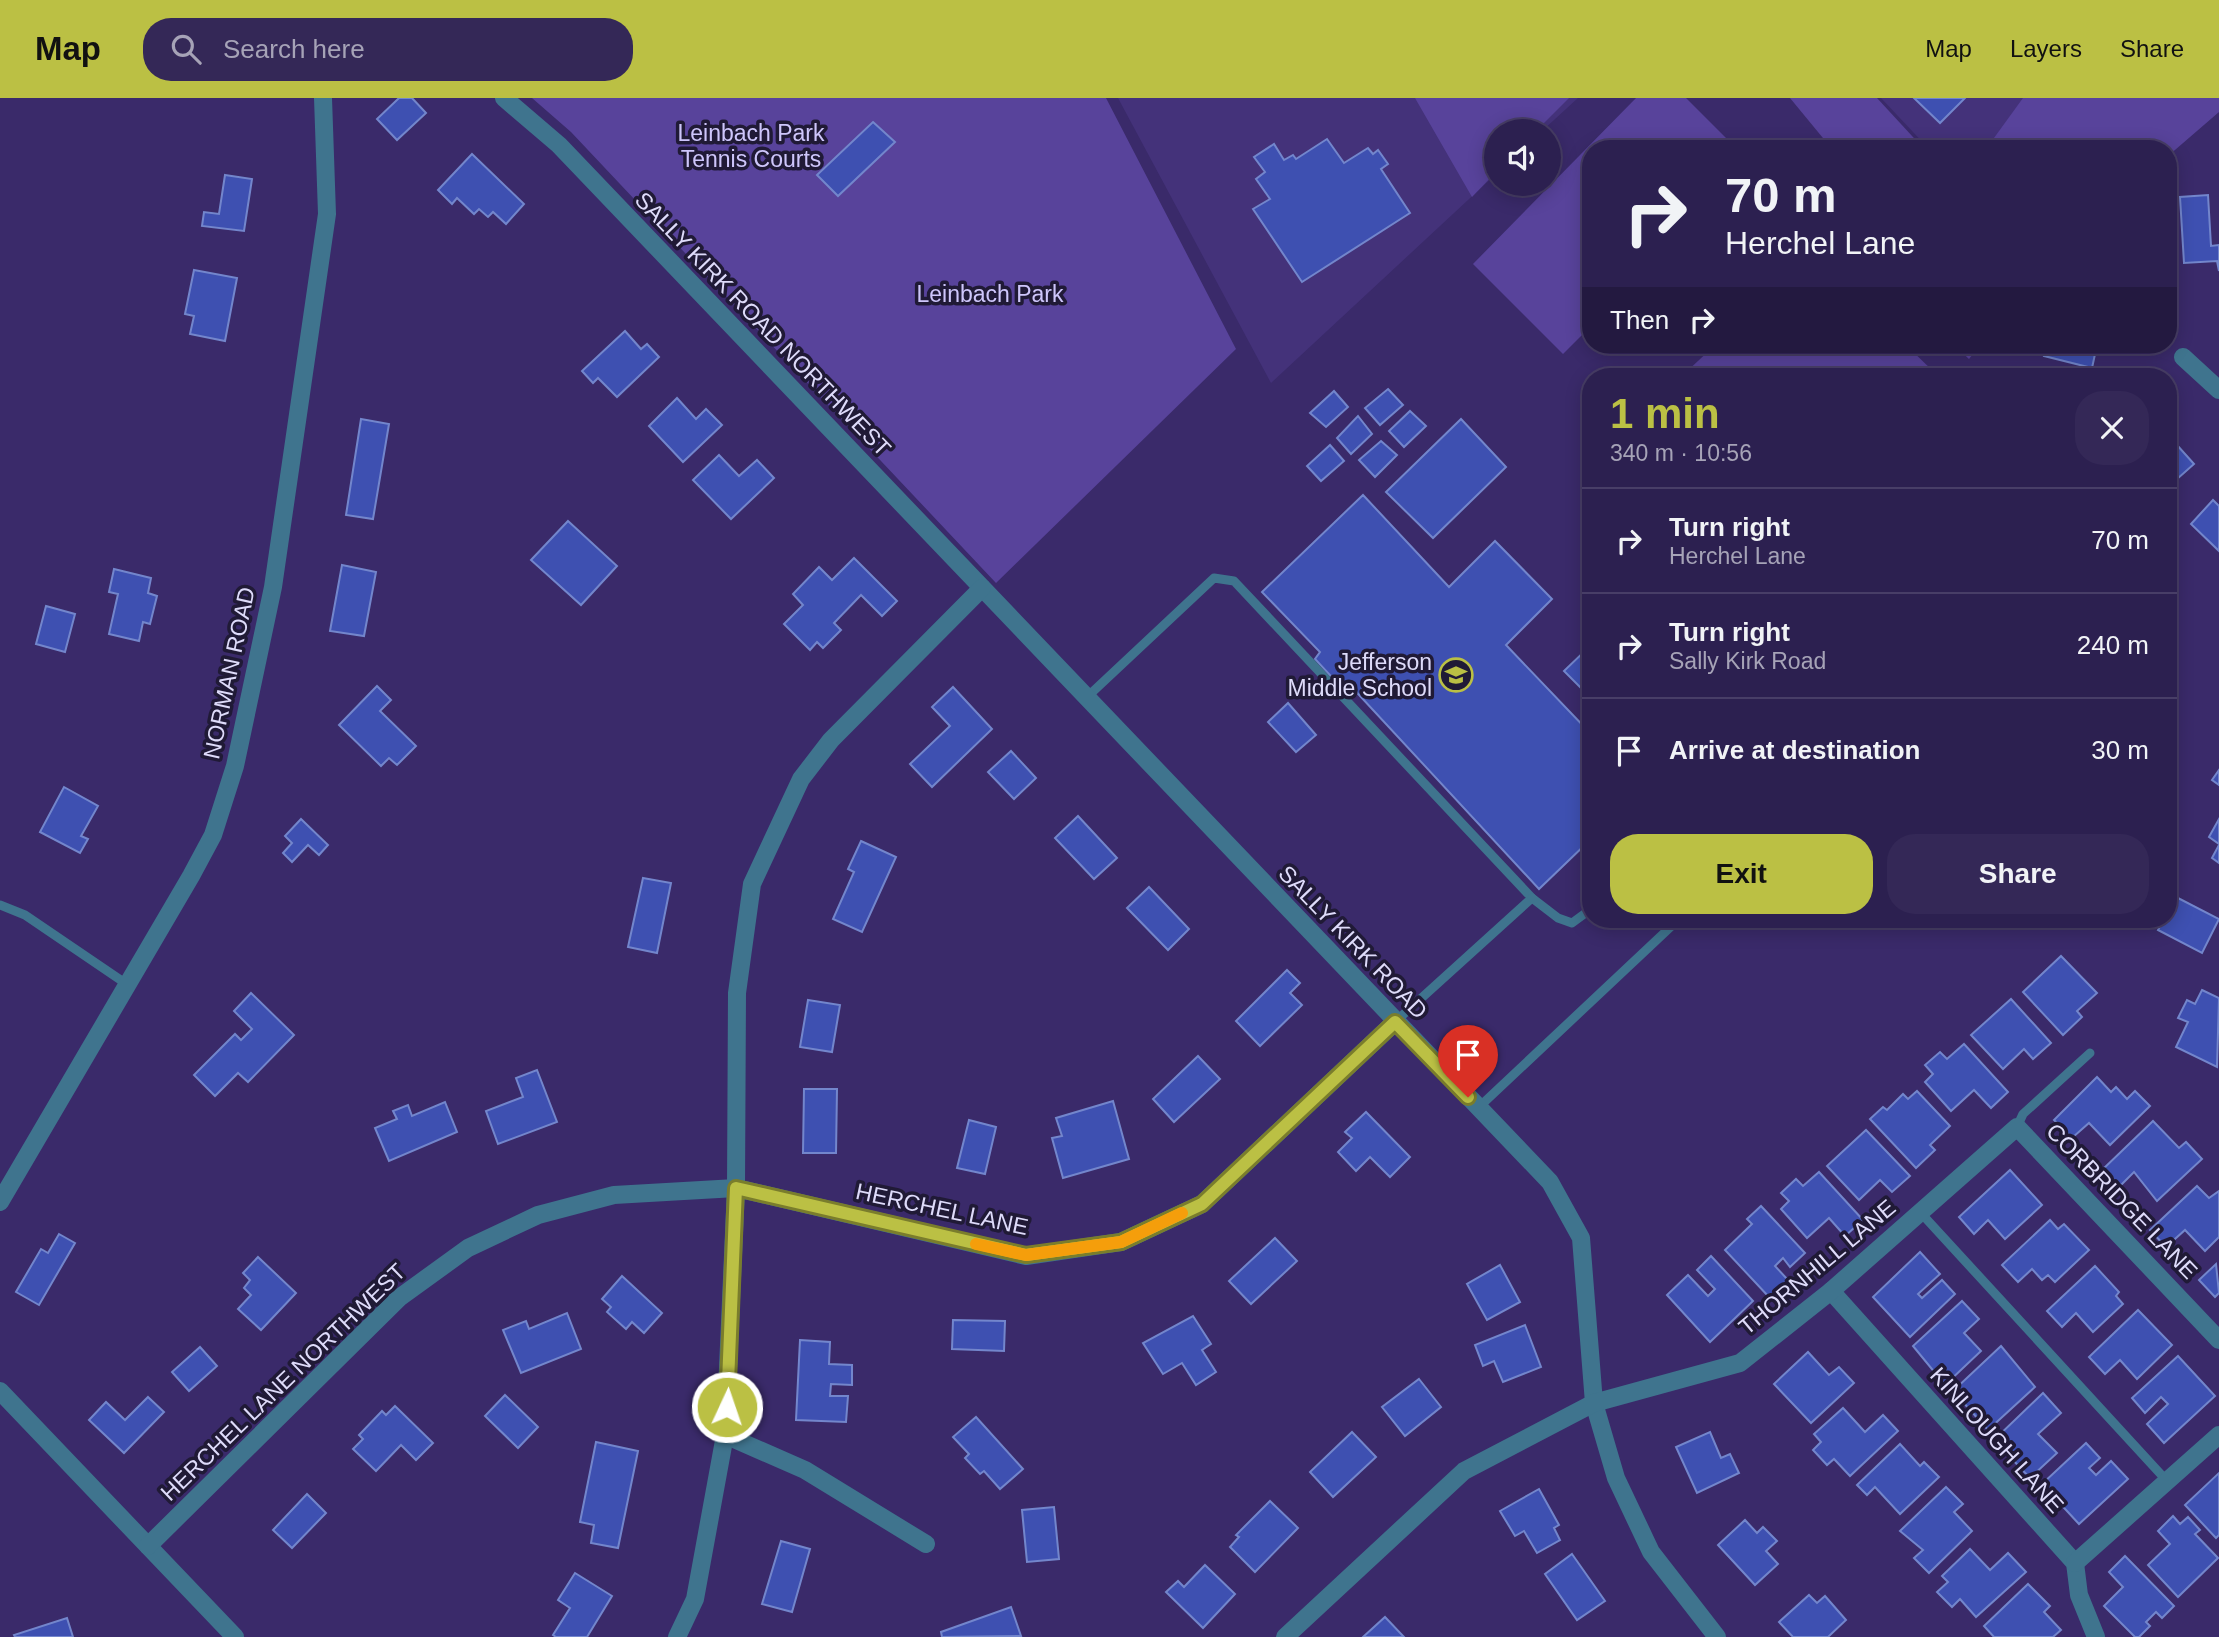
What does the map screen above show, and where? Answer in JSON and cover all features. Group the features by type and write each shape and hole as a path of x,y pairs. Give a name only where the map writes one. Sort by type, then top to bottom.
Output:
{"street":[{"name":"NORMAN ROAD","path":"0,1202 213,835 236,765 273,587 327,214 323,98"},
{"name":"SALLY KIRK ROAD NORTHWEST","path":"504,98 559,145 982,588"},
{"path":"2183,357 2219,390"},
{"name":"SALLY KIRK ROAD","path":"982,588 1550,1182 1581,1238 1594,1403 1616,1478 1651,1552 1717,1637"},
{"path":"677,1637 695,1599 725,1435 736,1188 737,993 752,884 801,779 831,740 982,588"},
{"name":"HERCHEL LANE","path":"736,1188 1026,1255 1121,1242 1202,1204 1395,1022"},
{"name":"THORNHILL LANE","path":"1285,1637 1464,1471 1594,1403 1740,1363 1831,1291 2017,1127"},
{"name":"CORBRIDGE LANE","path":"2017,1127 2048,1156 2219,1340"},
{"name":"HERCHEL LANE NORTHWEST","path":"148,1546 399,1298 468,1248 538,1216 614,1195 736,1188"},
{"name":"KINLOUGH LANE","path":"1831,1291 2075,1563"},
{"path":"0,1391 235,1637"},
{"path":"725,1435 805,1470 926,1544"},
{"path":"2096,1637 2079,1594 2075,1563 2219,1435"}],"lane":[{"path":"1086,698 1214,578 1234,581 1532,898 1558,918 1572,923 1582,916"},
{"path":"1395,1022 1532,898"},
{"path":"0,905 25,915 65,940 128,985"},
{"path":"1478,1108 1669,928"},
{"path":"2017,1127 2023,1114 2090,1053"},
{"path":"1920,1212 2167,1481"}],"shaded area":[{"path":"1118,98 1578,98 1555,119 1484,119 1484,185 1271,383"},
{"path":"1881,98 2044,98 2000,140 1921,140"}],"green space":[{"name":"Leinbach Park","path":"532,98 1106,98 1236,349 996,583 571,132"},
{"path":"1415,98 1569,98 1548,119 1484,119 1484,184 1472,197"},
{"path":"1636,98 1686,98 1728,140 1595,140"},
{"path":"1790,98 1877,98 1916,140 1825,140"},
{"path":"2023,98 2219,98 2219,112 2177,148 2177,140 1993,140"},
{"path":"1582,153 1582,335 1563,354 1473,264 1540,196 1561,196 1561,174"},
{"path":"1705,354 1915,354 1930,368 1691,368"}],"building":[{"path":"399,98 412,98 426,113 397,140 377,119"},
{"path":"1914,98 1965,98 1940,123"},
{"path":"873,122 895,142 838,196 817,175"},
{"path":"1327,139 1344,163 1368,148 1373,154 1378,150 1388,164 1381,169 1410,213 1302,282 1253,209 1270,199 1256,179 1265,172 1254,157 1274,144 1284,160 1293,155 1296,159"},
{"path":"472,154 524,204 506,224 493,212 488,217 479,209 474,214 457,198 452,204 438,190"},
{"path":"225,175 252,179 244,231 202,226 204,212 219,214"},
{"path":"2208,195 2211,246 2219,245 2219,271 2217,261 2184,263 2180,197"},
{"path":"194,270 237,278 225,341 190,334 194,316 185,314"},
{"path":"625,331 641,349 647,344 659,357 617,397 598,378 593,383 582,371"},
{"path":"2045,354 2095,354 2092,368"},
{"path":"1388,389 1403,405 1380,425 1365,408"},
{"path":"1334,391 1348,407 1326,427 1310,413"},
{"path":"677,398 696,419 706,409 722,425 683,462 649,426"},
{"path":"1410,411 1426,426 1404,447 1389,431"},
{"path":"1358,416 1372,434 1351,454 1337,438"},
{"path":"361,419 389,424 373,519 346,515"},
{"path":"1461,419 1506,467 1433,538 1386,492"},
{"path":"1381,441 1397,455 1375,477 1359,460"},
{"path":"1330,445 1344,461 1321,481 1307,466"},
{"path":"2177,445 2194,464 2177,479"},
{"path":"719,455 739,476 757,460 774,478 731,519 693,480"},
{"path":"1363,495 1449,587 1495,541 1552,599 1506,645 1582,725 1582,848 1539,889 1348,683 1340,686 1315,659 1320,652 1262,592"},
{"path":"2213,500 2219,506 2219,551 2191,524"},
{"path":"568,521 617,566 581,605 531,560"},
{"path":"854,558 897,601 882,616 861,595 834,623 841,630 823,648 817,642 810,650 784,624 803,605 793,594 819,567 832,580"},
{"path":"342,565 376,572 364,636 330,631"},
{"path":"114,569 151,578 148,593 157,596 150,624 143,622 139,641 109,634 118,594 109,592"},
{"path":"46,606 75,614 65,652 36,644"},
{"path":"1582,654 1582,689 1564,671"},
{"path":"377,686 391,700 380,711 416,746 397,765 389,758 381,766 339,725"},
{"path":"953,687 992,729 932,787 910,764 950,726 932,707"},
{"path":"1288,703 1316,735 1296,752 1268,722"},
{"path":"1011,751 1036,778 1014,799 988,772"},
{"path":"2219,770 2219,785 2212,780"},
{"path":"64,787 98,806 81,836 88,839 80,853 40,832"},
{"path":"1078,816 1117,858 1094,879 1055,838"},
{"path":"301,819 328,845 319,855 308,845 292,862 283,853 292,843 285,836"},
{"path":"2219,819 2219,844 2209,837"},
{"path":"861,841 896,857 862,932 833,919 854,872 848,869"},
{"path":"2219,845 2219,863 2212,858"},
{"path":"643,878 671,883 657,953 628,947"},
{"path":"1149,887 1189,929 1168,950 1127,908"},
{"path":"2177,898 2219,919 2202,953 2158,930 2177,928"},
{"path":"2061,956 2097,993 2077,1011 2082,1017 2063,1035 2023,992"},
{"path":"1287,970 1300,983 1290,993 1302,1005 1260,1046 1236,1021"},
{"path":"2202,990 2219,998 2217,1067 2176,1047 2188,1022 2178,1018 2187,1000 2195,1004"},
{"path":"251,993 294,1035 248,1082 238,1073 215,1096 194,1075 235,1034 241,1040 252,1029 234,1011"},
{"path":"2011,999 2051,1043 2033,1059 2024,1049 2003,1069 1971,1035"},
{"path":"808,1000 840,1005 832,1052 800,1047"},
{"path":"1964,1044 2008,1092 1991,1108 1974,1090 1951,1111 1925,1082 1933,1074 1925,1065 1940,1052 1947,1059"},
{"path":"1198,1056 1220,1079 1174,1122 1153,1099"},
{"path":"537,1070 557,1122 498,1144 486,1111 523,1097 516,1078"},
{"path":"2097,1077 2111,1092 2116,1087 2127,1099 2135,1091 2150,1106 2110,1145 2089,1123 2072,1138 2054,1120"},
{"path":"804,1089 837,1089 836,1153 803,1153"},
{"path":"1917,1091 1950,1126 1930,1145 1935,1150 1916,1168 1870,1119 1883,1107 1887,1110 1903,1094 1908,1099"},
{"path":"1113,1101 1129,1159 1063,1178 1052,1138 1062,1136 1056,1118"},
{"path":"445,1102 457,1132 389,1161 375,1128 397,1119 393,1111 408,1105 412,1116"},
{"path":"1366,1112 1410,1157 1390,1177 1370,1157 1356,1171 1338,1152 1352,1138 1345,1132"},
{"path":"969,1120 996,1127 985,1174 957,1168"},
{"path":"2153,1121 2179,1148 2186,1142 2202,1159 2157,1201 2134,1172 2118,1188 2101,1171"},
{"path":"1866,1130 1910,1176 1892,1192 1880,1180 1859,1200 1827,1166"},
{"path":"2010,1170 2042,1205 2005,1239 1988,1220 1974,1234 1959,1217"},
{"path":"1819,1172 1863,1220 1845,1236 1829,1218 1807,1238 1781,1209 1789,1201 1781,1193 1796,1179 1803,1186"},
{"path":"2197,1186 2209,1198 2219,1191 2219,1237 2205,1251 2185,1230 2166,1247 2150,1230"},
{"path":"1761,1206 1805,1253 1790,1267 1783,1258 1775,1266 1788,1280 1769,1297 1725,1250 1752,1224 1747,1219"},
{"path":"2050,1220 2058,1229 2064,1224 2089,1250 2055,1282 2048,1275 2042,1280 2032,1269 2018,1282 2002,1265"},
{"path":"59,1234 75,1243 39,1305 16,1292 41,1249 48,1253"},
{"path":"1275,1238 1297,1261 1251,1304 1229,1281"},
{"path":"1920,1252 1940,1274 1918,1294 1922,1298 1942,1280 1955,1294 1910,1337 1873,1297"},
{"path":"1711,1256 1753,1301 1710,1342 1667,1295 1688,1275 1708,1296 1715,1289 1697,1270"},
{"path":"258,1257 296,1293 261,1330 238,1309 251,1295 244,1288 250,1280 243,1273"},
{"path":"2216,1264 2219,1293 2215,1297 2199,1280"},
{"path":"1500,1265 1520,1302 1487,1320 1467,1284"},
{"path":"2095,1266 2119,1292 2116,1296 2123,1304 2093,1332 2076,1313 2062,1327 2047,1311"},
{"path":"622,1276 662,1313 644,1333 632,1322 626,1329 607,1312 611,1307 602,1299"},
{"path":"1962,1301 1979,1319 1964,1333 1981,1351 1945,1385 1913,1346"},
{"path":"2138,1310 2172,1345 2137,1379 2120,1360 2105,1374 2089,1357"},
{"path":"567,1313 581,1349 521,1373 503,1330 526,1321 529,1329"},
{"path":"1193,1316 1211,1344 1202,1350 1216,1372 1196,1385 1182,1363 1163,1374 1143,1343"},
{"path":"953,1320 1005,1321 1004,1351 952,1349"},
{"path":"1525,1325 1541,1367 1503,1382 1494,1361 1483,1366 1475,1345"},
{"path":"800,1340 830,1342 829,1364 852,1365 852,1385 831,1384 830,1396 848,1396 846,1422 796,1420"},
{"path":"2001,1346 2035,1387 1988,1430 1953,1391"},
{"path":"200,1347 217,1366 189,1391 172,1372"},
{"path":"1808,1352 1829,1375 1839,1367 1854,1383 1811,1423 1774,1384"},
{"path":"2178,1356 2215,1396 2164,1443 2147,1424 2168,1404 2161,1397 2145,1413 2132,1398"},
{"path":"1419,1379 1441,1407 1405,1436 1382,1407"},
{"path":"2043,1393 2061,1413 2038,1434 2057,1453 2030,1478 1994,1440"},
{"path":"505,1395 538,1427 518,1448 485,1416"},
{"path":"148,1397 164,1412 124,1453 89,1420 106,1402 125,1420"},
{"path":"395,1406 433,1443 416,1460 401,1445 376,1471 353,1449 363,1439 359,1435 382,1411 386,1415"},
{"path":"1843,1408 1865,1432 1883,1415 1898,1431 1850,1476 1834,1459 1827,1465 1813,1450 1821,1442 1814,1434"},
{"path":"976,1417 1023,1469 1000,1489 984,1471 980,1474 965,1458 969,1454 953,1437"},
{"path":"1352,1432 1376,1457 1333,1497 1310,1472"},
{"path":"1710,1432 1721,1458 1730,1454 1739,1473 1697,1493 1676,1447"},
{"path":"596,1442 638,1451 618,1548 591,1543 594,1525 580,1522"},
{"path":"2086,1443 2100,1458 2089,1468 2096,1475 2111,1461 2128,1479 2079,1524 2042,1484"},
{"path":"1900,1444 1920,1466 1924,1462 1939,1477 1900,1514 1875,1487 1867,1495 1857,1485"},
{"path":"2219,1473 2219,1535 2216,1538 2185,1505"},
{"path":"1946,1487 1963,1504 1954,1512 1972,1531 1929,1573 1914,1558 1923,1550 1900,1531"},
{"path":"1539,1489 1559,1525 1554,1528 1560,1540 1537,1553 1524,1531 1515,1536 1500,1511"},
{"path":"307,1494 326,1513 292,1548 273,1530"},
{"path":"1270,1501 1298,1528 1255,1572 1230,1547 1239,1537 1236,1535"},
{"path":"1054,1507 1059,1559 1027,1562 1022,1510"},
{"path":"2173,1516 2180,1524 2188,1517 2200,1530 2195,1534 2218,1558 2178,1597 2148,1565 2170,1544 2158,1531"},
{"path":"1745,1520 1757,1533 1763,1527 1777,1541 1766,1551 1778,1564 1755,1585 1718,1545"},
{"path":"781,1541 810,1549 792,1612 762,1604"},
{"path":"1970,1549 1990,1570 2008,1553 2026,1572 1976,1617 1960,1599 1952,1607 1937,1592 1948,1582 1942,1576"},
{"path":"1572,1554 1605,1601 1577,1620 1545,1574"},
{"path":"2125,1556 2174,1606 2162,1618 2156,1612 2146,1622 2150,1626 2139,1637 2135,1637 2104,1606 2123,1587 2109,1572"},
{"path":"1205,1565 1235,1594 1203,1628 1166,1592 1178,1581 1184,1587"},
{"path":"575,1573 612,1596 587,1637 556,1637 553,1635 570,1608 558,1600"},
{"path":"2028,1584 2050,1606 2044,1612 2061,1630 2053,1637 1994,1637 1984,1626"},
{"path":"1809,1595 1817,1603 1825,1596 1846,1620 1828,1637 1793,1637 1779,1622"},
{"path":"1011,1607 1021,1636 942,1637 941,1632"},
{"path":"1385,1617 1404,1637 1363,1637"},
{"path":"67,1618 73,1637 14,1635"}],"slow traffic":[{"path":"976,1244 1026,1255 1121,1242 1182,1213"}],"place":[{"name":"Jefferson Middle School","path":"1456,675"}],"route":[{"path":"727,1407 736,1188 1026,1255 1121,1242 1202,1204 1395,1022 1468,1097"}],"park label":[{"name":"Leinbach Park Tennis Courts","path":"751,146"}]}
